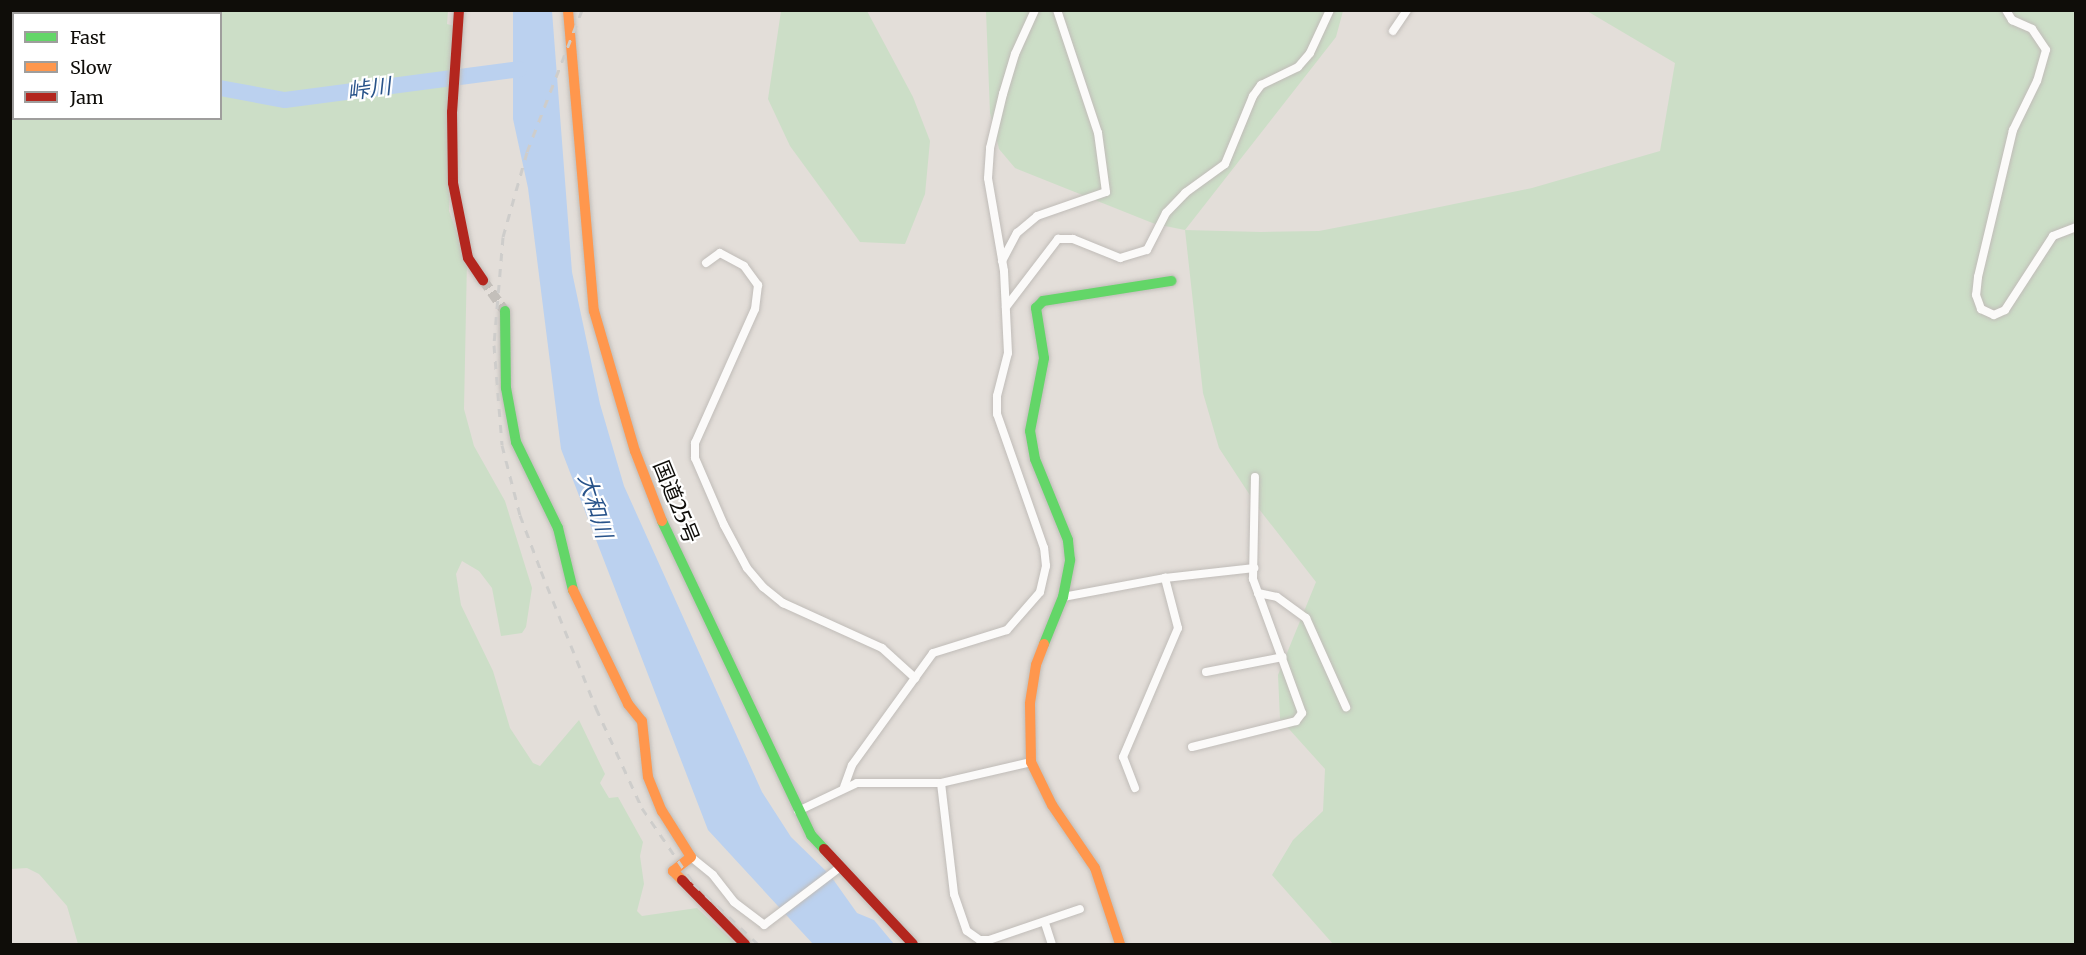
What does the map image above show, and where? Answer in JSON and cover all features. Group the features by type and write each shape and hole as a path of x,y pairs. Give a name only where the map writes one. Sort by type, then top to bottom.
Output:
{"main road":[{"path":"459,10 452,112 453,183 468,258 483,280"},
{"name":"国道25号","path":"568,10 594,311 635,451 676,556 811,835 838,868 913,945"},
{"path":"1120,945 1095,868 1052,805 1031,762 1030,704 1036,665 1063,597 1070,560 1068,540 1035,459 1030,431 1031,412 1044,358 1036,308 1044,301 1171,281"},
{"path":"505,311 506,388 516,442 558,528 568,580 628,704 642,721 648,777 662,811 691,857 673,871 745,945"}],"street":[{"path":"844,787 852,765 933,653 1007,630 1040,592 1046,566 1044,548 997,414 997,396 1008,353 1002,261 988,178 990,148 1015,54 1035,10"},
{"path":"1002,261 1017,233 1037,216 1106,192 1098,133 1057,10"},
{"path":"1006,307 1058,239 1073,239 1120,258 1147,250 1166,213 1185,193 1225,164 1254,96 1262,85 1298,67 1310,53 1330,10"},
{"path":"1393,31 1407,10"},
{"path":"2006,10 2012,20 2032,29 2046,50 2013,130 1978,277 1976,295 1981,309 1994,315 2005,310 2053,236 2076,227"},
{"path":"706,263 720,253 744,266 758,285 755,309 695,443 695,458 724,525 747,568 783,603 882,648 915,678"},
{"path":"1192,747 1296,721 1302,713 1258,593 1254,568 1255,477"},
{"path":"1063,597 1165,578 1254,568"},
{"path":"1135,788 1123,758 1178,628 1165,578"},
{"path":"1258,593 1277,597 1306,618 1346,706"},
{"path":"1206,672 1283,657"},
{"path":"798,811 844,787 857,783 941,783 1031,762"},
{"path":"941,783 954,894 967,931 980,940 989,940 1045,923 1080,909"},
{"path":"691,857 757,921 764,925 771,922 838,868"},
{"path":"1045,923 1052,945"}],"green space":[{"path":"10,11 448,11 447,24 454,26 449,211 467,260 464,409 474,446 505,501 532,588 526,627 522,633 501,636 492,588 479,571 462,561 456,574 461,605 493,671 510,728 533,763 540,766 579,720 605,774 600,783 609,798 618,797 643,842 640,856 644,884 637,911 642,916 697,908 736,944 78,944 67,906 39,874 27,868 11,869"},
{"path":"781,11 867,11 913,97 930,141 925,194 905,244 860,242 790,146 768,99"},
{"path":"986,11 1343,11 1336,37 1185,230 1155,224 1015,168 999,149 990,113"},
{"path":"1587,11 2075,11 2075,944 1333,944 1272,875 1293,840 1323,811 1325,769 1280,719 1278,675 1316,582 1259,509 1219,448 1203,393 1185,230 1319,231 1532,188 1660,151 1675,63"}],"water":[{"name":"大和川","path":"513,11 552,11 572,272 600,404 624,486 762,792 791,837 830,875 857,913 874,920 894,944 813,944 708,830 561,449 528,188 513,119"}],"waterway":[{"name":"峠川","path":"29,10 32,12"},
{"name":"峠川","path":"222,88 285,100 519,69"}],"tunnel":[{"path":"483,280 505,311"}],"railway":[{"path":"582,10 527,152 503,237 494,345 502,445 520,515 541,571 596,708 642,808 694,884 758,944"}],"traffic: fast":[{"path":"1044,644 1063,597 1070,560 1068,540 1035,459 1030,431 1044,358 1036,308 1043,301 1171,281"},
{"path":"505,311 506,388 516,442 558,528 573,590"},
{"path":"662,521 811,835 824,849"}],"traffic: slow":[{"path":"568,10 594,311 635,451 662,521"},
{"path":"573,590 628,704 642,721 648,777 662,811 691,857 673,871 682,880"},
{"path":"1044,644 1036,665 1030,704 1031,762 1052,805 1095,868 1120,944"}],"traffic: jam":[{"path":"459,10 452,112 453,183 468,258 483,280"},
{"path":"824,849 913,944"},
{"path":"682,880 745,944"}]}
